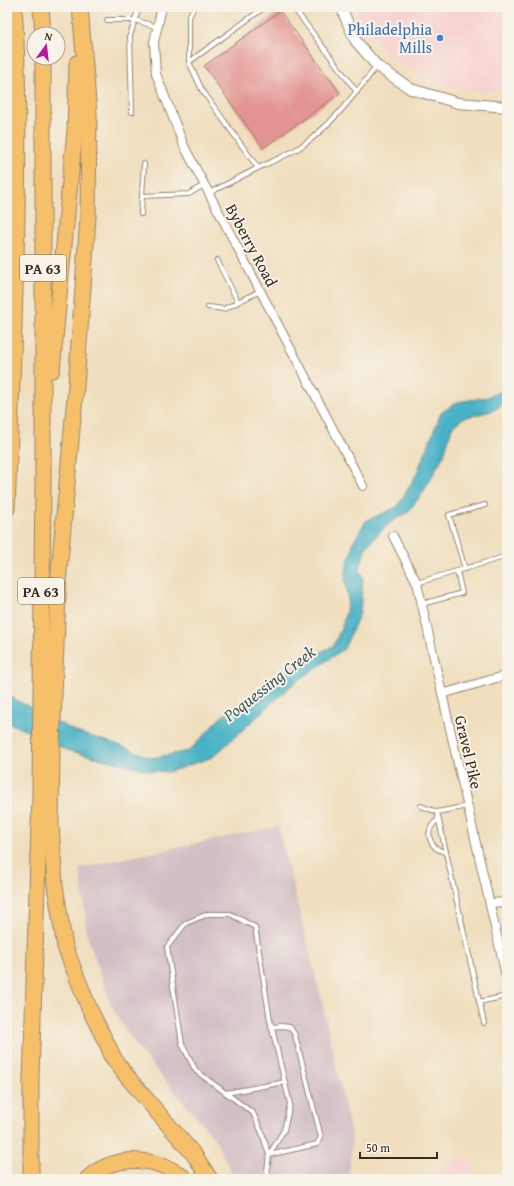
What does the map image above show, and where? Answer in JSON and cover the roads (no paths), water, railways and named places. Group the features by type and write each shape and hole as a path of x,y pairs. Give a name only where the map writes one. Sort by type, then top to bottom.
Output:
{"highway":[{"name":"PA 63","path":"7,510 18,143 14,7"},
{"path":"41,7 42,26"},
{"path":"43,479 58,294 75,130 79,7"},
{"path":"79,7 89,113 88,217 76,386 59,571 53,713 45,743 55,886 65,947 89,1008 116,1062"},
{"name":"PA 63","path":"31,1179 31,1079 40,794 45,743 40,704 43,479 43,66"},
{"path":"7,175 15,282"},
{"path":"40,794 44,820 49,902 58,943 72,988 98,1037 116,1062 133,1085 195,1156 210,1179"},
{"path":"87,1179 96,1172 112,1164 138,1160 163,1165 186,1179"}],"street":[{"name":"Byberry Road","path":"162,7 154,42 156,74 184,146 363,486"},
{"path":"341,7 355,40 377,66 411,89 458,104 507,107"},
{"name":"Gravel Pike","path":"393,536 417,583 507,980"},
{"path":"442,694 507,675"},
{"path":"490,903 507,902"}],"lane":[{"path":"132,112 130,36 139,7"},
{"path":"194,7 189,17 189,62 202,90 258,168"},
{"path":"189,62 265,7"},
{"path":"293,7 357,92"},
{"path":"107,20 135,20 157,27"},
{"path":"209,193 297,149 326,125 357,92 377,66"},
{"path":"141,214 144,164"},
{"path":"142,196 189,194 204,185"},
{"path":"218,260 238,302"},
{"path":"208,307 224,309 260,291"},
{"path":"465,569 449,515 485,505"},
{"path":"417,583 507,556"},
{"path":"422,604 462,593 457,571"},
{"path":"422,806 437,812 468,806"},
{"path":"437,812 484,1023"},
{"path":"439,819 431,827 429,838 435,848 446,852"},
{"path":"269,1155 262,1133 253,1113 196,1071 182,1044 168,947 186,923 208,914 230,914 255,926 271,1027 290,1104 284,1130 269,1155 267,1171 270,1179"},
{"path":"479,1002 507,996"},
{"path":"269,1155 317,1144 321,1137 295,1035 290,1027 271,1027"},
{"path":"226,1093 285,1082"}],"water":[{"path":"507,388 507,402 492,411 463,418 452,427 444,455 422,494 407,513 394,520 381,531 365,549 360,569 363,578 360,613 344,649 293,684 213,757 169,772 151,771 67,750 7,722 7,695 76,732 116,744 152,758 189,751 221,717 266,685 310,657 333,646 343,624 348,601 345,578 348,560 352,551 353,542 366,521 397,507 416,475 441,413 457,402 488,397"}],"place":[{"name":"Philadelphia Mills","path":"440,38"}],"water label":[{"name":"Poquessing Creek","path":"269,683"}]}
